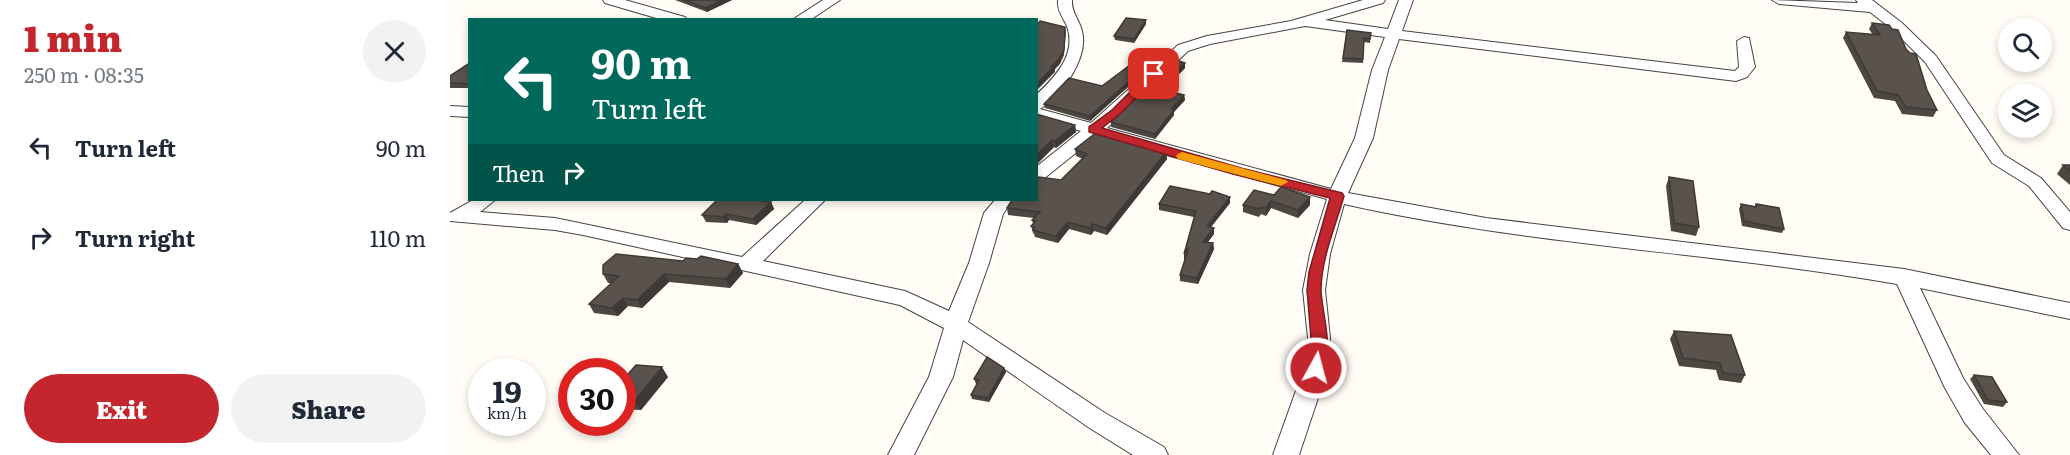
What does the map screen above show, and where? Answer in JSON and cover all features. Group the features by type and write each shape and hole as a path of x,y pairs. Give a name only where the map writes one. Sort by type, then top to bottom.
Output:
{"street":[{"path":"610,0 673,18"},
{"path":"802,18 833,0"},
{"path":"1038,103 1070,66 1077,51 1077,33 1065,11 1065,0"},
{"path":"1038,174 1116,112 1183,48 1207,40 1265,32 1307,22 1378,0"},
{"path":"1286,455 1316,368 1319,338 1314,290 1316,272 1337,196 1365,138 1380,70 1406,0"},
{"path":"1779,0 1868,4 1897,26 1931,59 1998,159 2035,182 2070,224"},
{"path":"1307,22 1518,51 1736,76 1742,74 1747,67 1744,41"},
{"path":"450,111 468,112"},
{"path":"1038,114 1237,171 1337,196 1440,217 1561,235 1764,257 1904,276 2070,310"},
{"path":"455,218 484,201"},
{"path":"747,264 815,201"},
{"path":"901,455 941,377 994,213 1003,201"},
{"path":"455,218 555,224 905,299 929,309 1091,416 1155,455"},
{"path":"1904,276 1953,382 1974,416 2006,455"}],"building":[{"path":"684,0 722,0 705,8"},
{"path":"1126,18 1146,20 1134,39 1114,36"},
{"path":"1040,21 1065,27 1064,50 1052,66 1054,66 1038,83 1038,24"},
{"path":"1872,23 1889,25 1892,29 1898,30 1906,49 1916,54 1927,90 1937,110 1906,107 1898,95 1877,91 1846,32 1880,35"},
{"path":"1347,30 1371,33 1370,39 1364,38 1363,59 1343,58"},
{"path":"1146,53 1158,56 1090,116 1044,104 1069,78 1102,86"},
{"path":"1176,60 1185,63 1168,80 1174,80 1167,91 1184,95 1171,109 1174,110 1155,134 1111,122"},
{"path":"468,64 468,84 450,83 450,76"},
{"path":"1038,115 1075,125 1055,141 1052,140 1038,154"},
{"path":"1097,132 1166,152 1106,228 1092,224 1090,228 1068,222 1056,236 1033,230 1035,227 1031,226 1036,221 1032,220 1040,212 1007,208 1011,201 1038,201 1038,178 1061,180 1087,154 1075,149"},
{"path":"1669,177 1693,181 1699,227 1674,223"},
{"path":"1170,186 1210,194 1212,191 1230,197 1207,226 1214,228 1203,242 1213,243 1197,278 1180,275 1189,247 1184,254 1196,211 1159,204"},
{"path":"1281,187 1310,197 1298,210 1271,201 1266,208 1259,209 1243,205 1254,190 1274,195"},
{"path":"716,201 771,202 753,219 726,214 723,217 702,215"},
{"path":"1741,204 1779,208 1784,229 1744,221"},
{"path":"616,254 683,261 686,258 697,259 701,256 738,264 726,279 664,274 637,300 623,298 612,308 589,304 619,276 603,274 603,265"},
{"path":"1674,331 1731,335 1745,375 1723,373 1720,363 1683,358"},
{"path":"987,357 1004,368 988,398 971,395 979,380 974,379"},
{"path":"636,365 662,367 636,400"},
{"path":"1974,375 1992,377 2007,402 1988,400"}],"slow traffic":[{"path":"1182,156 1281,182"}],"route":[{"path":"1154,74 1116,112 1093,129 1174,154 1337,196 1316,272 1314,290 1319,338 1316,368"}]}
